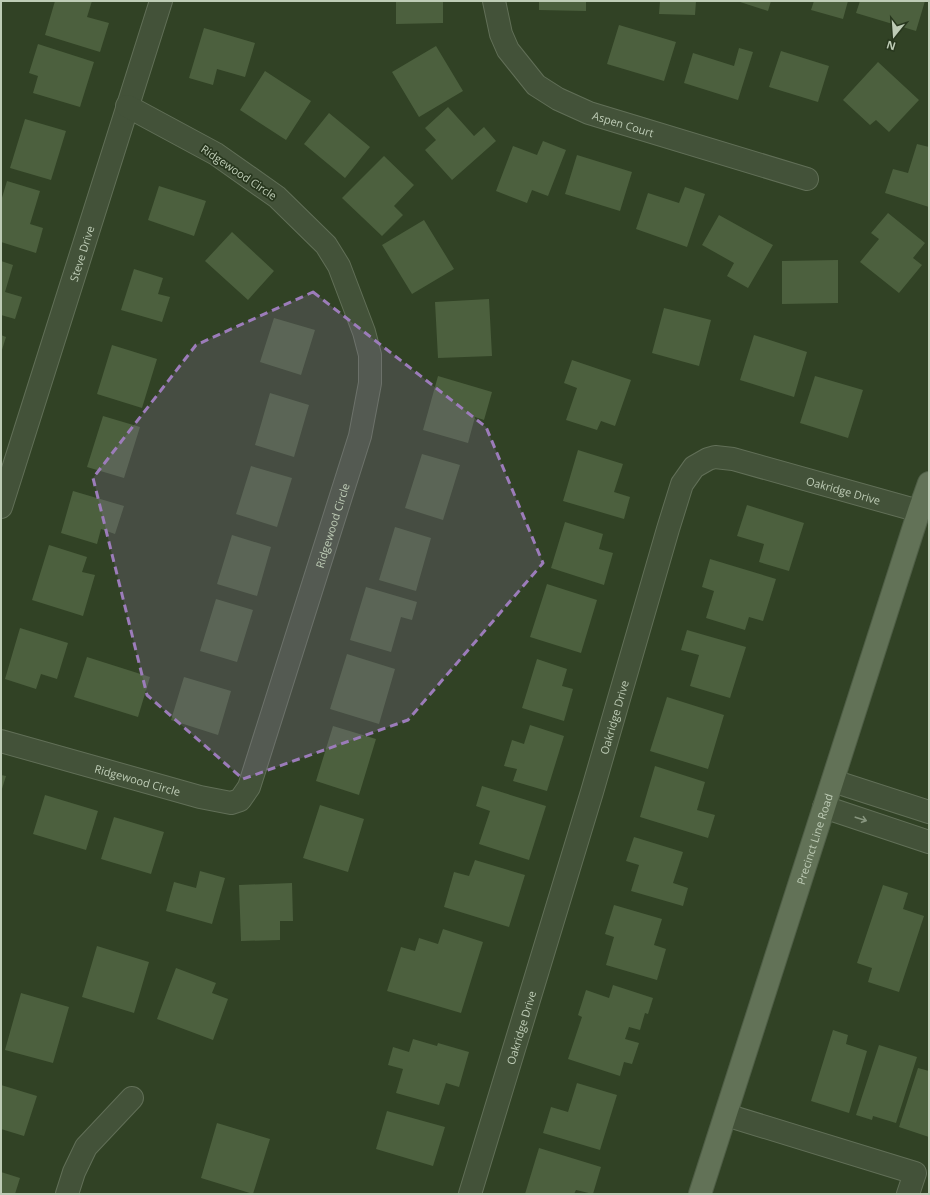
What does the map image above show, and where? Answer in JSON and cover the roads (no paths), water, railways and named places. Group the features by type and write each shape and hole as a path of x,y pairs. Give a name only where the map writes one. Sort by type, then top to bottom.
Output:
{"main road":[{"name":"Precinct Line Road","path":"700,1194 929,483"}],"street":[{"name":"Steve Drive","path":"1,507 161,1"},
{"name":"Aspen Court","path":"494,1 501,34 508,50 536,85 558,99 589,113 807,179"},
{"name":"Ridgewood Circle","path":"1,741 200,797 232,803 240,800 249,787 360,436 370,383 370,355 364,332 339,266 326,245 277,197 216,154 127,106"},
{"name":"Oakridge Drive","path":"470,1194 592,792 682,484 694,467 708,459 715,457 732,459 919,511"},
{"path":"832,781 929,812"},
{"path":"824,807 929,842"},
{"path":"67,1194 74,1172 86,1147 132,1098"},
{"path":"726,1115 922,1175 908,1194"}]}
